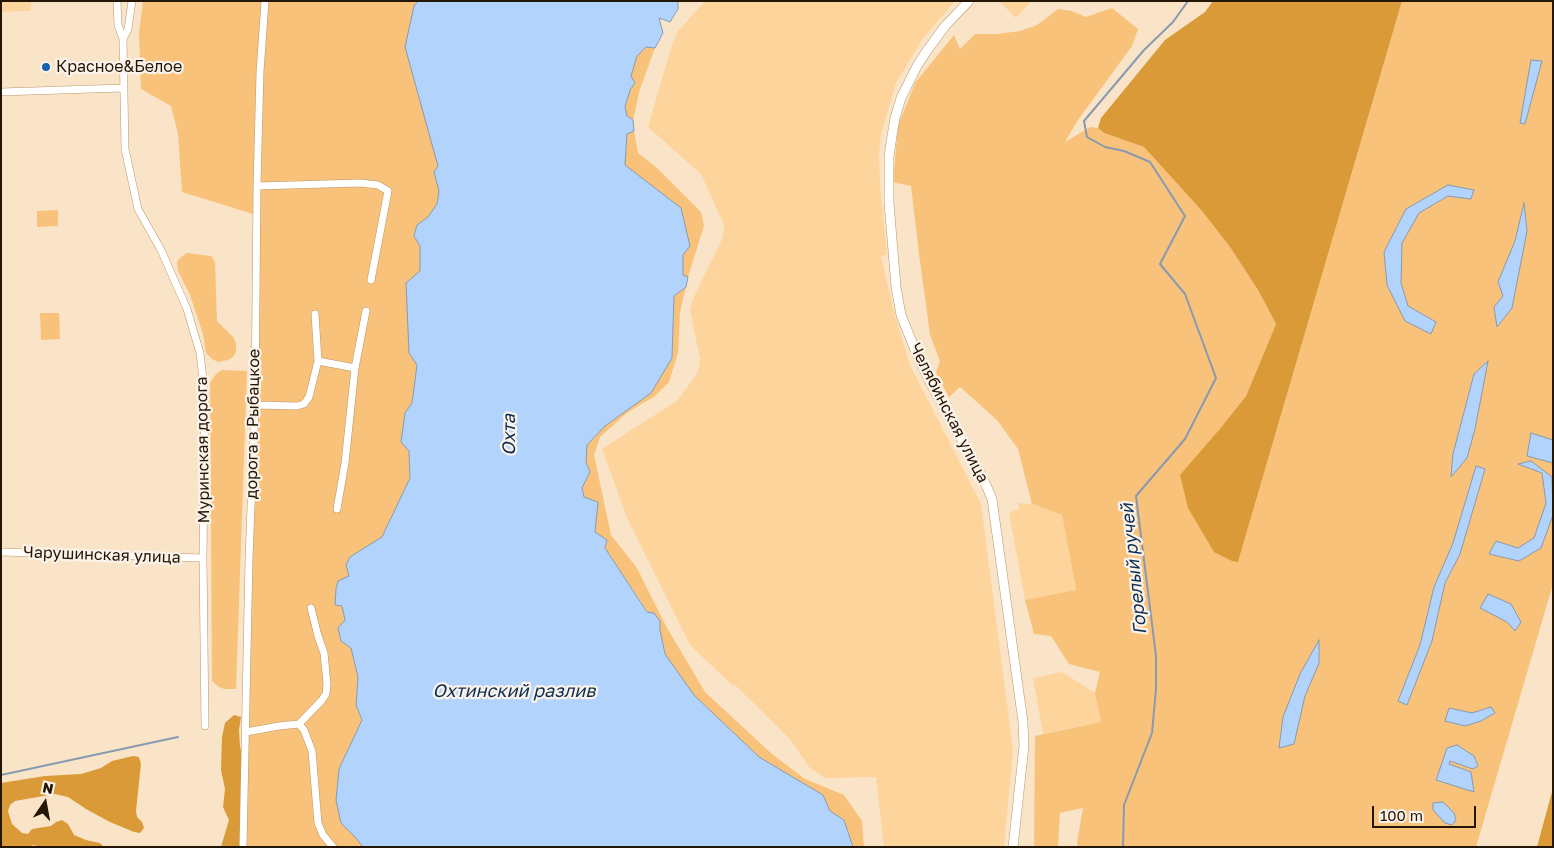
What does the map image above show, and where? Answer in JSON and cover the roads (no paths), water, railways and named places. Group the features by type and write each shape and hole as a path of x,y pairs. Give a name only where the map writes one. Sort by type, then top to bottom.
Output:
{"street":[{"name":"Муринская дорога","path":"117,1 118,25 123,39 125,149 138,209 161,250 187,309 200,353 205,397 203,558 205,726"},
{"name":"Муринская дорога","path":"123,39 128,28 132,1"},
{"name":"дорога в Рыбацкое","path":"243,847 249,558 255,405 260,63 265,1"},
{"name":"Челябинская улица","path":"969,1 945,26 926,52 908,82 895,118 888,185 896,287 901,315 930,382 977,467 992,499 1024,722 1024,746 1013,847"},
{"path":"1,92 123,88"},
{"path":"257,186 360,183 378,185 388,191 371,280"},
{"path":"337,509 345,463 355,368 366,311"},
{"path":"255,405 297,406 304,404 308,397 318,360 315,314"},
{"path":"318,360 355,368"},
{"name":"Чарушинская улица","path":"1,552 203,558"},
{"path":"246,732 299,724 326,694 324,654 311,608"},
{"path":"299,724 304,730 312,751 318,823 323,835 334,847"}],"water":[{"name":"Охтинский разлив","path":"418,1 678,1 678,9 670,22 659,18 663,33 655,48 646,47 637,56 631,76 635,83 630,90 625,107 627,116 633,120 634,131 627,134 625,165 681,208 690,246 683,255 683,275 688,277 686,287 674,296 672,358 651,393 605,426 587,445 586,462 590,472 582,488 584,497 598,502 595,532 607,540 605,548 647,612 654,613 660,621 665,654 694,695 759,757 823,795 830,811 844,820 853,847 363,847 341,823 336,800 339,769 362,720 356,705 358,677 351,648 341,641 338,628 345,620 342,606 335,605 336,589 338,581 349,576 346,565 350,557 382,537 410,478 409,451 401,442 405,413 412,403 417,365 409,353 406,283 420,271 420,246 414,236 417,225 428,217 437,204 439,191 434,172 438,166 405,47 414,6"},
{"path":"1531,60 1542,61 1525,124 1520,123"},
{"path":"1448,185 1474,190 1471,199 1448,196 1419,213 1402,243 1401,283 1408,306 1436,322 1431,334 1405,321 1387,285 1384,252 1406,209"},
{"path":"1524,203 1527,231 1512,308 1497,327 1494,307 1503,296 1498,282 1515,241"},
{"path":"1488,361 1475,429 1467,458 1451,477 1453,454 1474,374"},
{"path":"1531,433 1553,440 1553,463 1527,456"},
{"path":"1531,461 1552,477 1553,515 1541,548 1519,561 1489,554 1496,541 1518,548 1534,538 1546,503 1542,473 1518,464"},
{"path":"1476,466 1485,469 1460,554 1445,583 1432,641 1407,705 1398,701 1420,645 1434,587 1453,543"},
{"path":"1488,594 1511,604 1521,622 1515,631 1507,622 1480,608"},
{"path":"1319,640 1319,663 1305,696 1294,744 1279,748 1283,717 1300,674"},
{"path":"1491,707 1495,713 1481,721 1465,726 1445,721 1449,708 1472,713"},
{"path":"1457,745 1474,756 1478,766 1473,769 1450,761 1449,764 1471,772 1474,792 1436,780 1447,748"},
{"path":"1443,802 1454,813 1456,820 1452,825 1445,823 1433,810 1433,803"}],"waterway":[{"name":"Горелый ручей","path":"1123,847 1124,805 1152,733 1156,689 1156,656 1136,496 1185,439 1216,378 1185,294 1160,264 1185,216 1150,162 1124,151 1105,147 1087,137 1084,121 1144,50 1173,22 1188,1"},
{"path":"1,775 178,737"}],"place":[{"name":"Красное&Белое","path":"46,67"}],"water label":[{"name":"Охта","path":"509,435"}]}
